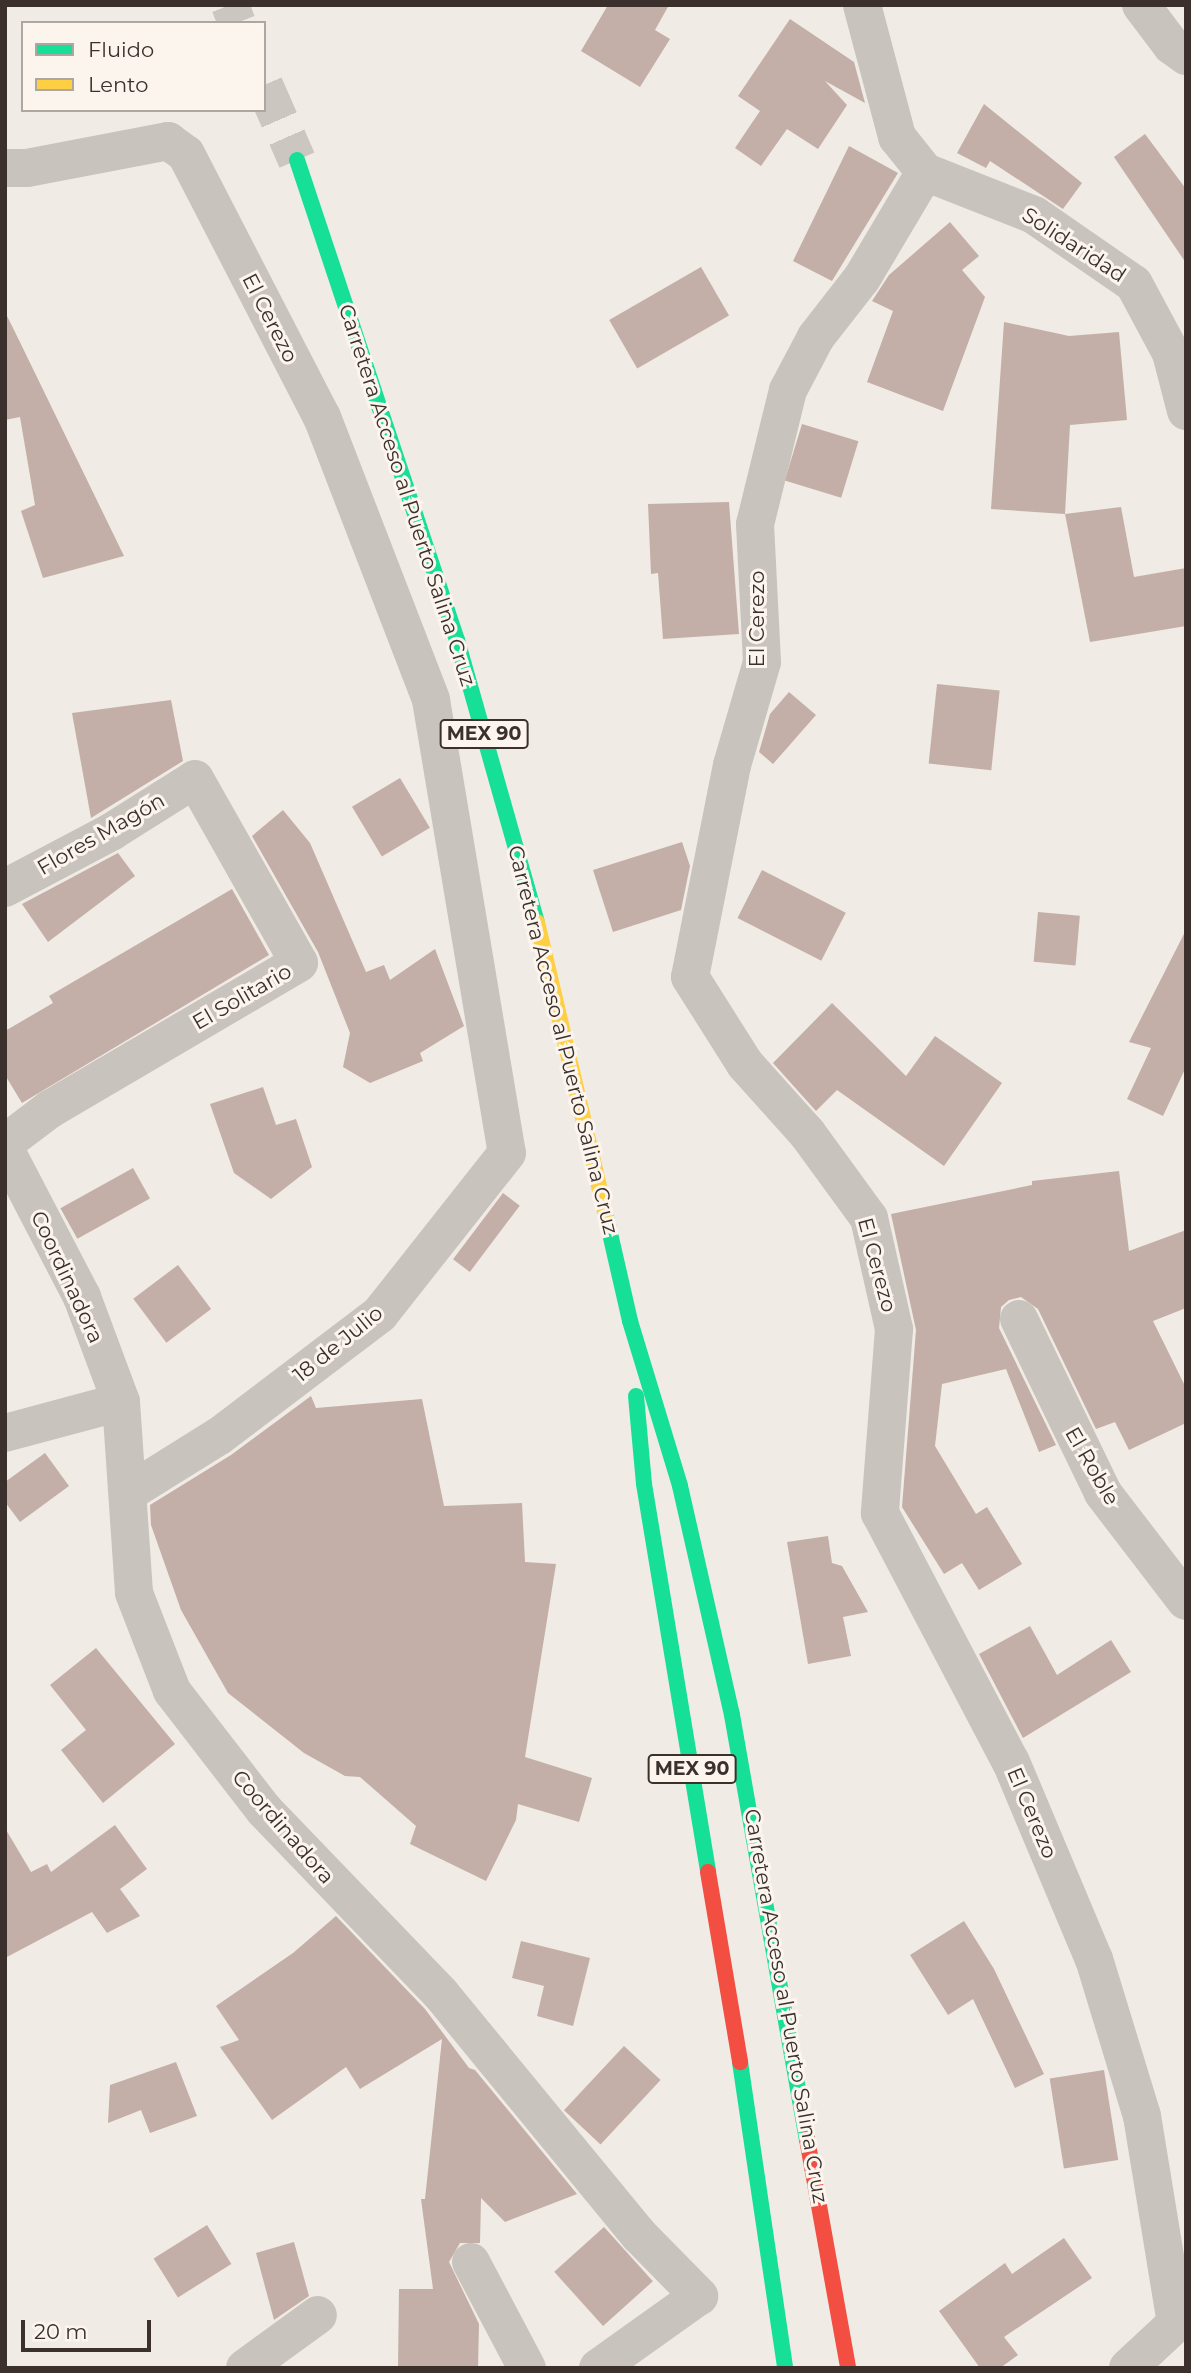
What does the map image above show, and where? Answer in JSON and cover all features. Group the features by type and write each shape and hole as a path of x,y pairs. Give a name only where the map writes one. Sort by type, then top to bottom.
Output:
{"main road":[{"name":"Carretera Acceso al Puerto Salina Cruz","path":"297,160 465,666 532,899 630,1321 680,1486 732,1715 822,2200 848,2368"},
{"name":"Carretera Acceso al Puerto Salina Cruz","path":"630,1321 644,1484 785,2368"}],"street":[{"path":"862,5 897,137 925,172"},
{"path":"1141,5 1172,46 1186,56"},
{"name":"El Cerezo","path":"5,168 27,168 168,141 186,154 322,417 431,700 507,1153"},
{"name":"Solidaridad","path":"925,172 1034,215 1134,284 1171,352 1186,411"},
{"name":"El Cerezo","path":"925,172 862,278 816,337 789,390 755,524 762,662 732,765 690,977 745,1064 807,1133 869,1218 894,1329 880,1513 1011,1762 1094,1959 1142,2116 1181,2319"},
{"name":"Flores Magón","path":"5,888 111,832 195,779"},
{"name":"El Solitario","path":"5,1143 50,1109 299,963 195,779"},
{"name":"Coordinadora","path":"5,1149 82,1297 121,1402 134,1593 172,1691 264,1810 441,1994 639,2235 699,2297 598,2368"},
{"name":"18 de Julio","path":"129,1492 219,1436 380,1314 507,1153"},
{"name":"El Roble","path":"1019,1319 1103,1493 1186,1601"},
{"path":"5,1433 121,1402"},
{"path":"471,2262 527,2368"},
{"path":"245,2368 318,2315"},
{"path":"1128,2368 1181,2319"}],"building":[{"path":"608,5 669,5 655,30 670,39 640,87 581,51"},
{"path":"790,19 854,62 865,103 825,81 847,105 818,149 787,129 761,166 735,148 760,111 738,96"},
{"path":"984,104 1082,183 1063,209 990,161 986,168 957,153"},
{"path":"1145,134 1186,189 1186,263 1114,157"},
{"path":"849,146 898,173 832,281 793,261"},
{"path":"950,222 979,256 962,270 985,297 943,411 867,382 893,311 872,301 889,275"},
{"path":"701,267 729,315 637,368 609,320"},
{"path":"5,312 124,556 43,578 21,511 35,505 20,417 5,420"},
{"path":"1004,322 1069,336 1119,332 1127,420 1070,425 1065,514 991,509"},
{"path":"802,424 858,441 841,498 785,480"},
{"path":"729,502 739,634 663,639 658,573 651,574 648,504"},
{"path":"1121,507 1134,577 1186,568 1186,626 1090,642 1065,514"},
{"path":"937,684 1000,691 991,770 929,764"},
{"path":"789,692 816,715 773,764 759,752 770,714"},
{"path":"171,700 183,761 91,818 72,713"},
{"path":"400,778 430,828 382,857 352,807"},
{"path":"283,810 310,843 366,972 384,965 390,980 435,949 464,1026 420,1053 423,1061 370,1083 343,1067 350,1033 318,952 252,836"},
{"path":"682,842 690,866 681,910 613,932 593,870"},
{"path":"118,853 135,876 48,942 22,904"},
{"path":"762,870 846,913 821,961 737,918"},
{"path":"232,889 269,955 22,1103 5,1075 5,1031 53,1003 49,996"},
{"path":"1038,912 1080,916 1075,965 1034,962"},
{"path":"1186,930 1186,1067 1163,1116 1127,1099 1151,1048 1129,1042"},
{"path":"832,1003 906,1076 935,1036 1002,1083 944,1166 837,1090 816,1111 773,1063"},
{"path":"263,1087 276,1125 296,1119 312,1167 271,1199 234,1173 210,1104"},
{"path":"133,1168 150,1199 77,1239 60,1208"},
{"path":"1119,1171 1129,1251 1186,1230 1186,1308 1153,1321 1186,1388 1186,1423 1129,1450 1115,1422 1096,1429 1038,1309 1021,1297 1009,1300 1001,1307 999,1328 1056,1445 1039,1452 1006,1369 942,1384 935,1446 976,1514 987,1507 1022,1564 979,1590 962,1563 944,1574 902,1507 916,1330 891,1214 1032,1185 1032,1181"},
{"path":"503,1193 520,1206 470,1272 453,1259"},
{"path":"178,1265 211,1309 166,1343 133,1299"},
{"path":"311,1396 316,1408 422,1399 444,1506 522,1503 525,1562 556,1564 525,1757 592,1778 579,1822 518,1804 516,1820 486,1881 410,1844 416,1826 360,1777 345,1776 304,1753 228,1693 181,1610 151,1525 150,1505 231,1455"},
{"path":"45,1453 69,1486 20,1522 5,1502 5,1482"},
{"path":"828,1536 832,1563 842,1566 868,1612 843,1617 851,1656 808,1664 787,1542"},
{"path":"1030,1626 1057,1675 1111,1640 1131,1672 1023,1738 979,1654"},
{"path":"96,1648 175,1744 103,1803 61,1750 86,1730 50,1685"},
{"path":"115,1825 147,1869 120,1889 140,1916 107,1933 92,1912 5,1958 5,1828 31,1872 47,1864 51,1872"},
{"path":"336,1916 425,2009 469,2068 475,2070 577,2194 505,2222 481,2198 480,2243 460,2243 449,2262 479,2324 478,2368 398,2368 399,2289 433,2289 421,2199 425,2199 442,2039 360,2089 346,2067 272,2120 220,2047 239,2040 216,2006 293,1953"},
{"path":"964,1921 994,1969 1044,2074 1015,2088 973,1999 948,2015 910,1955"},
{"path":"521,1941 590,1958 573,2026 537,2016 544,1986 512,1978"},
{"path":"624,2046 661,2080 601,2144 564,2110"},
{"path":"176,2062 197,2116 150,2133 141,2110 108,2123 110,2085"},
{"path":"1104,2070 1118,2160 1064,2168 1050,2079"},
{"path":"207,2225 231,2264 178,2297 154,2258"},
{"path":"604,2227 653,2281 603,2326 554,2272"},
{"path":"1064,2238 1092,2278 1004,2337 1018,2355 1000,2368 980,2368 939,2311 1005,2263 1012,2274"},
{"path":"294,2242 309,2296 274,2320 256,2253"}],"tunnel":[{"path":"230,5 236,21"},
{"path":"266,90 297,160"}],"traffic: fast":[{"path":"297,160 457,640 537,922"},
{"path":"606,1216 630,1321 680,1486 732,1715 807,2139"},
{"path":"636,1396 644,1484 708,1872"},
{"path":"740,2062 785,2368"}],"traffic: slow":[{"path":"537,922 606,1216"}],"traffic: jam":[{"path":"708,1872 740,2062"},
{"path":"807,2139 848,2368"}]}
